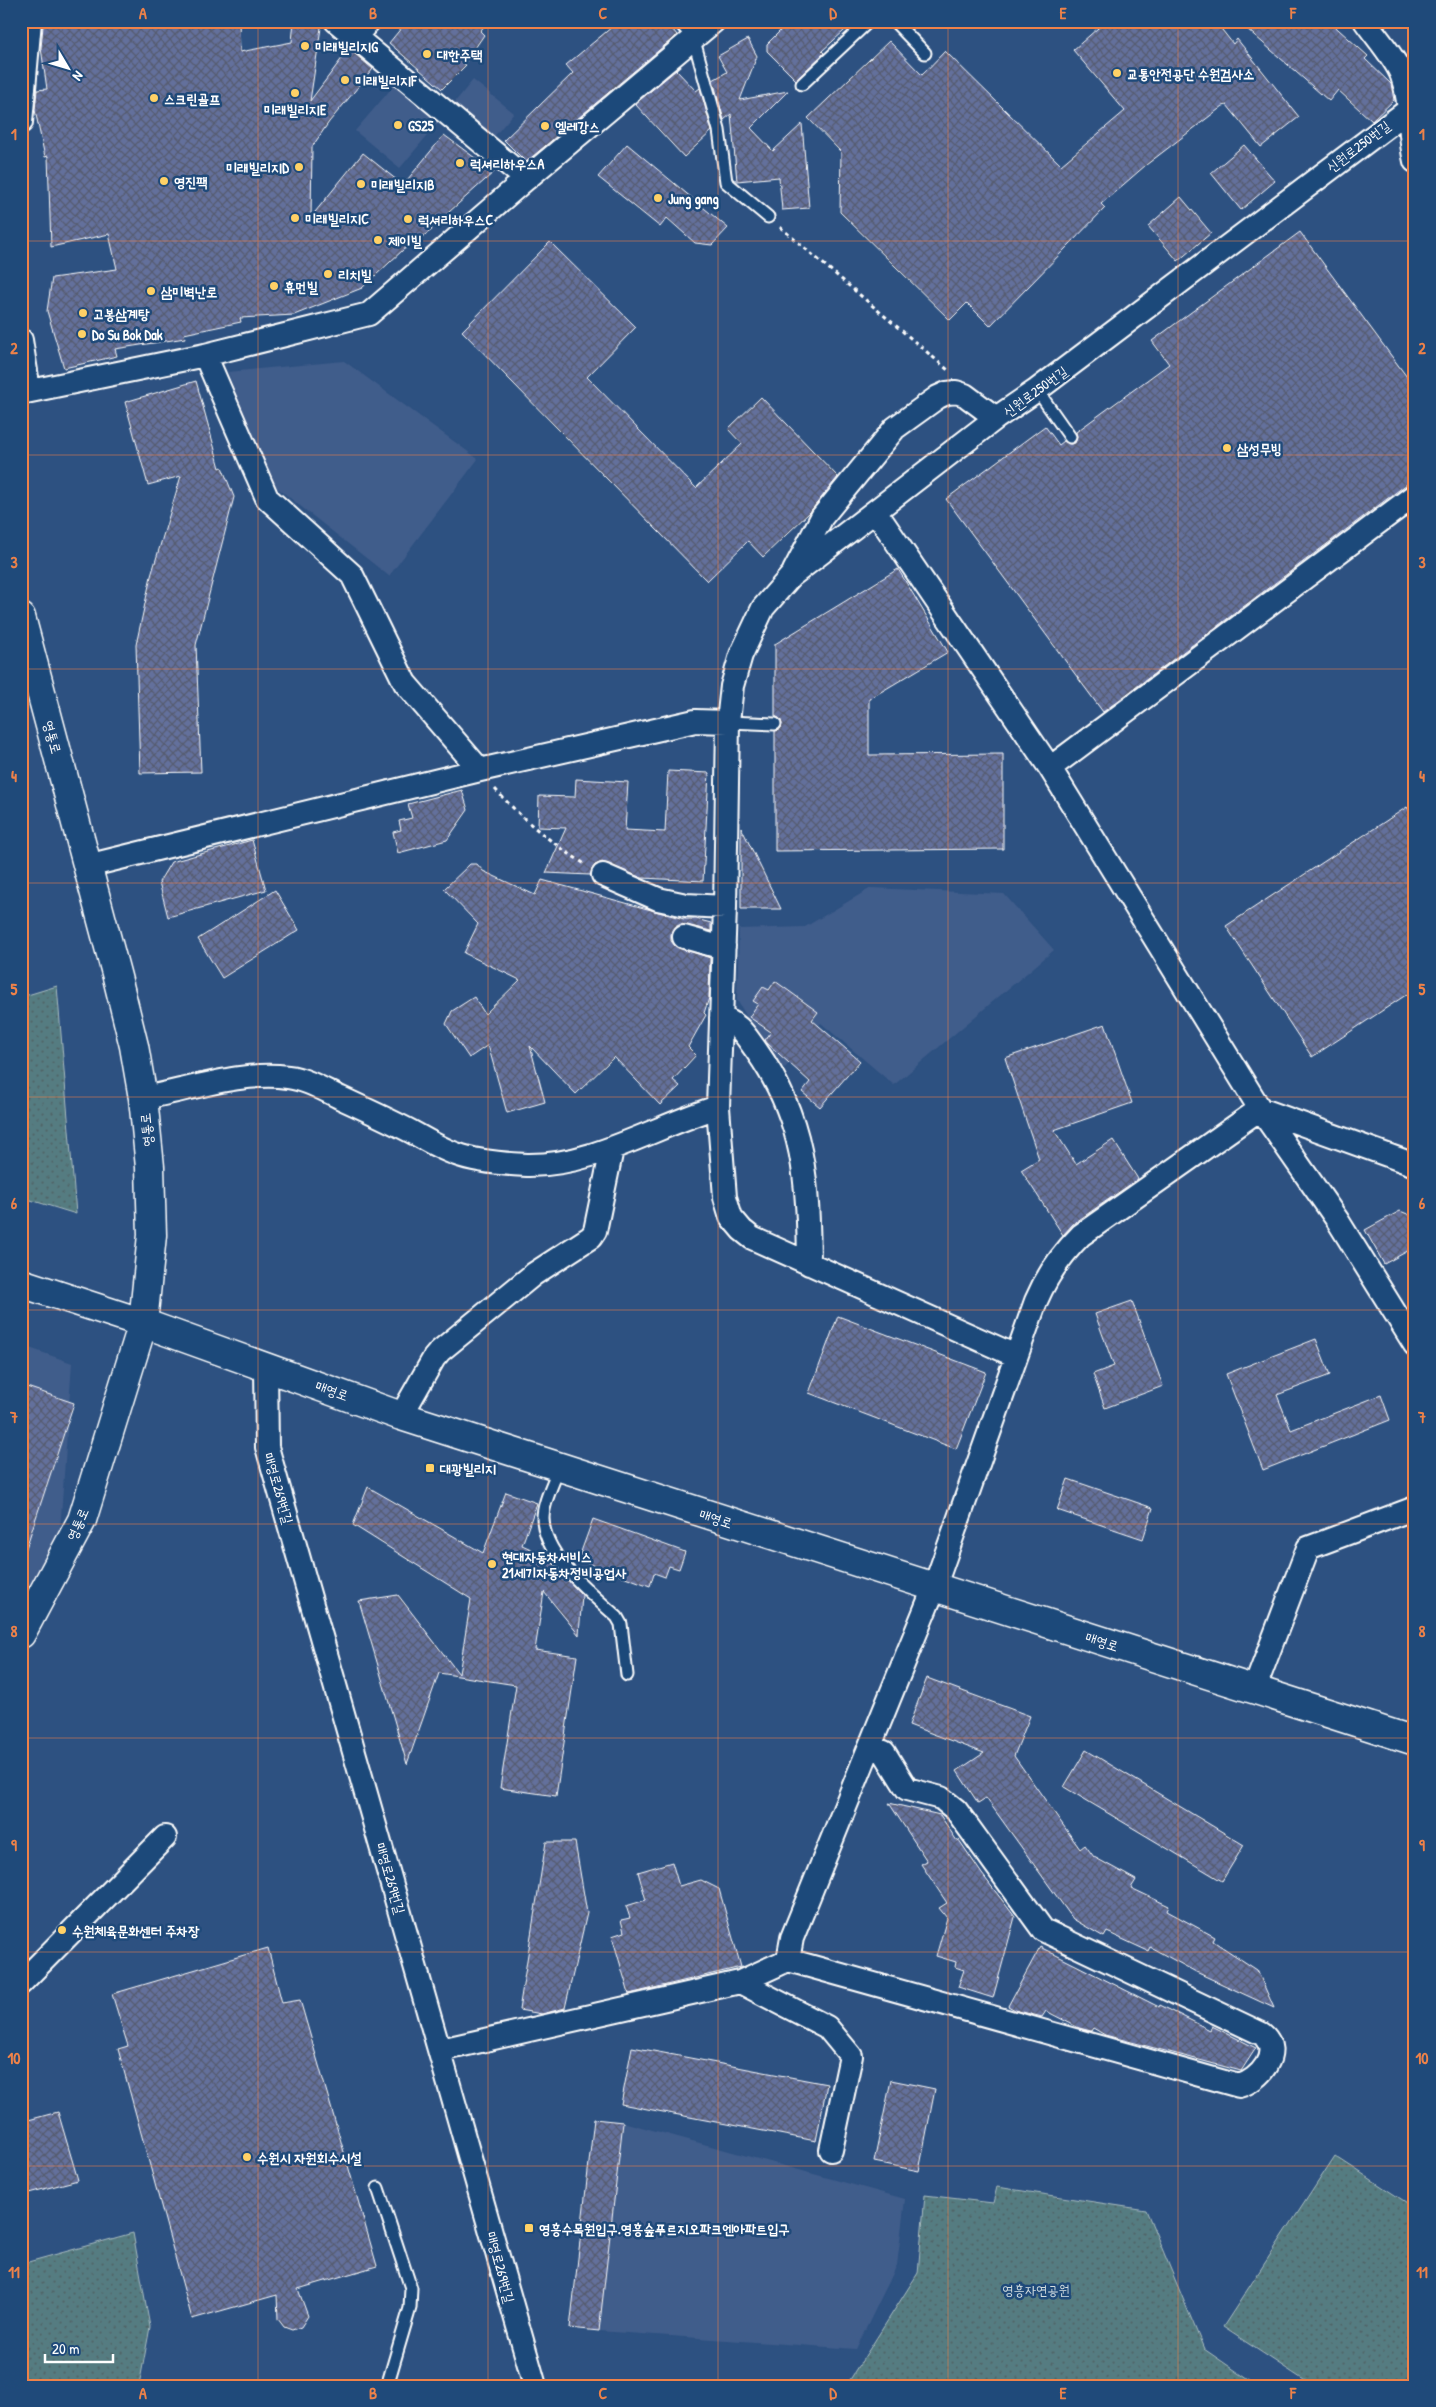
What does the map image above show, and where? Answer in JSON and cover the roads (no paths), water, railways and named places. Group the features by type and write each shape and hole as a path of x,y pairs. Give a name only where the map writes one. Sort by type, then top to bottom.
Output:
{"street":[{"path":"336,21 362,29 526,179"},
{"path":"21,340 25,391 205,355 369,314 526,179 685,29 714,21"},
{"path":"1365,21 1402,75 1412,106 1415,161"},
{"path":"21,122 28,28"},
{"name":"신원로250번길","path":"1016,1356 752,1238 731,1217 722,1175 718,1107 720,1018 726,907 728,722 732,686 741,655 763,608 791,576 996,418 1037,390 1412,106"},
{"path":"205,355 267,498 352,574 405,683 480,770"},
{"path":"791,576 822,517 895,428 938,397 956,392 965,395 996,418"},
{"path":"1050,768 1415,495"},
{"path":"876,512 1050,768 1260,1110 1338,1221 1415,1345"},
{"name":"영통로","path":"21,1634 82,1520 143,1322 152,1236 150,1167 143,1098 117,977 22,626"},
{"path":"87,866 480,770 695,721 728,722"},
{"path":"603,875 658,899 686,905 726,907"},
{"path":"684,937 716,946 724,946"},
{"path":"720,1018 733,1022 739,1027 765,1063 780,1089 792,1118 804,1160 808,1209 809,1264"},
{"path":"143,1098 184,1091 228,1079 272,1076 290,1077 379,1115 456,1155 539,1164 612,1149 660,1127 718,1107"},
{"path":"1260,1110 1415,1164"},
{"path":"788,1960 792,1938 934,1588 1043,1283 1065,1250 1081,1235 1260,1110"},
{"path":"401,1416 434,1358 440,1352 534,1274 591,1237 595,1232 612,1149"},
{"name":"매영로","path":"21,1283 143,1322 401,1416 1415,1741"},
{"name":"매영로269번길","path":"266,1367 267,1447 441,2050 535,2386"},
{"path":"1254,1690 1308,1548 1415,1508"},
{"path":"441,2050 740,1982 788,1960 1239,2086 1246,2084 1260,2072 1269,2060 1272,2046 1268,2039 1262,2034 1043,1930 956,1810 940,1798 908,1789 884,1752 870,1746"},
{"path":"21,1983 165,1837"},
{"path":"740,1982 827,2028 851,2056 831,2150"}],"lane":[{"path":"802,84 869,21"},
{"path":"894,21 925,53"},
{"path":"685,29 719,130 726,182 768,217"},
{"path":"1037,390 1070,437"},
{"path":"728,722 775,724"},
{"path":"559,1467 543,1516 550,1545 577,1581 617,1617 621,1624 627,1675"},
{"path":"378,2188 411,2288 410,2308 387,2386"}],"place":[{"name":"미래빌리지G","path":"305,46"},
{"name":"대한주택","path":"427,54"},
{"name":"교통안전공단 수원검사소","path":"1117,73"},
{"name":"미래빌리지F","path":"345,80"},
{"name":"미래빌리지E","path":"295,93"},
{"name":"스크린골프","path":"154,98"},
{"name":"GS25","path":"398,125"},
{"name":"엘레강스","path":"545,126"},
{"name":"럭셔리하우스A","path":"460,163"},
{"name":"미래빌리지D","path":"299,167"},
{"name":"영진팩","path":"164,181"},
{"name":"미래빌리지B","path":"361,184"},
{"name":"Jung gang","path":"658,198"},
{"name":"미래빌리지C","path":"295,218"},
{"name":"럭셔리하우스C","path":"408,219"},
{"name":"제이빌","path":"378,240"},
{"name":"리치빌","path":"328,274"},
{"name":"휴먼빌","path":"274,286"},
{"name":"삼미벽난로","path":"151,291"},
{"name":"고봉삼계탕","path":"83,313"},
{"name":"Do Su Bok Dak","path":"82,334"},
{"name":"삼성무빙","path":"1227,448"},
{"name":"대광빌리지","path":"430,1468"},
{"name":"현대자동차서비스 21세기자동차정비공업사","path":"492,1564"},
{"name":"수원체육문화센터 주차장","path":"62,1930"},
{"name":"수원시 자원회수시설","path":"247,2157"},
{"name":"영흥수목원입구.영흥숲푸르지오파크엔아파트입구","path":"529,2228"}],"park label":[{"name":"영흥자연공원","path":"1036,2289"}]}
